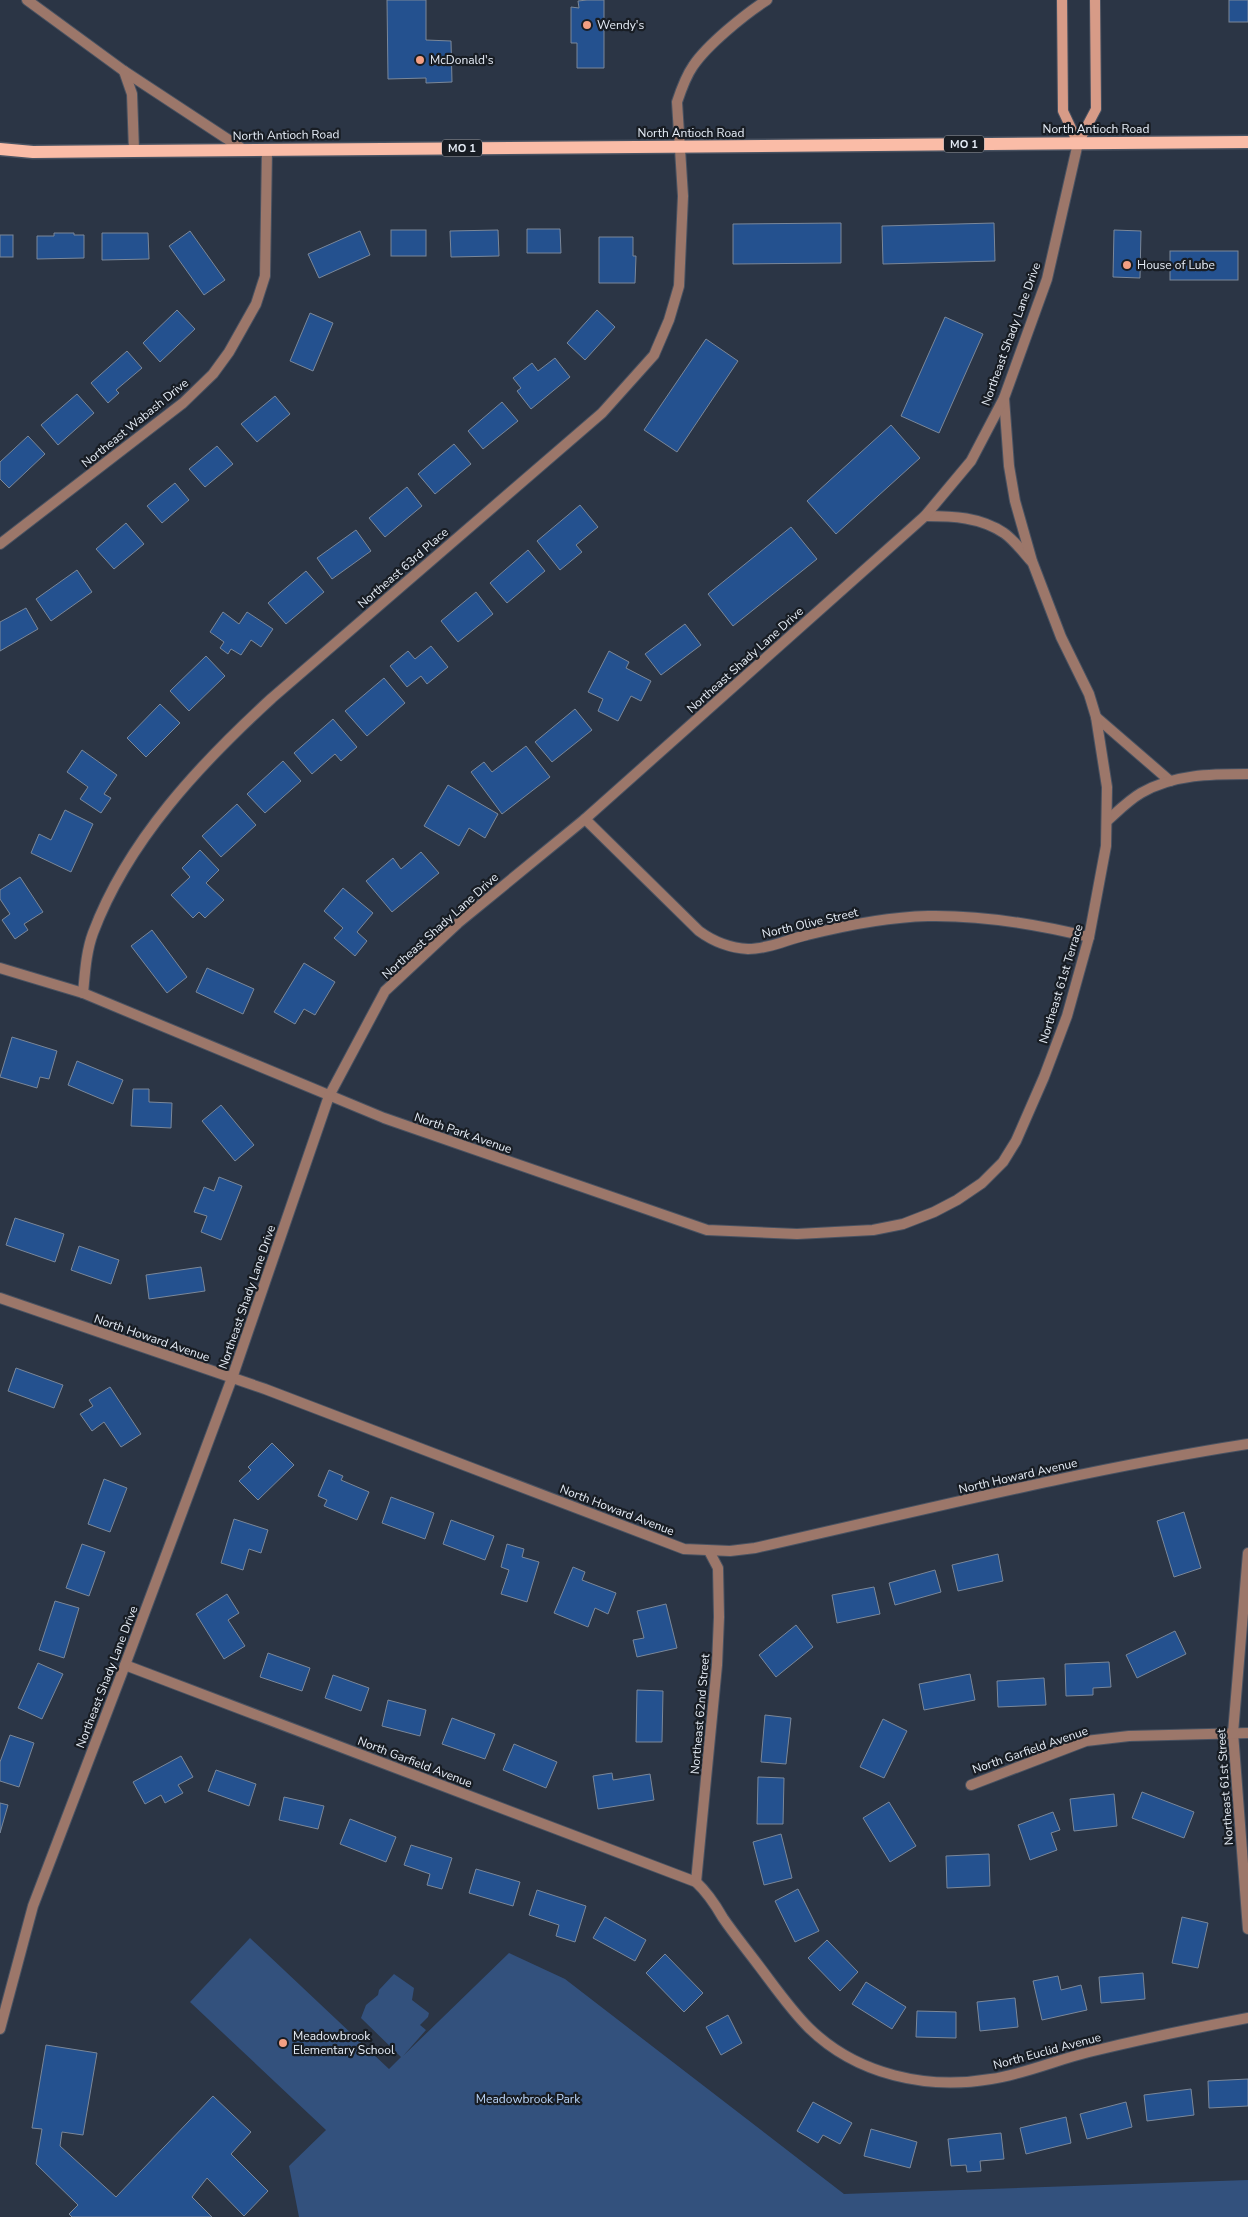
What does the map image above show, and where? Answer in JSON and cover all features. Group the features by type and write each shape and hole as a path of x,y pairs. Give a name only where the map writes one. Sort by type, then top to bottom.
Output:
{"main road":[{"name":"North Antioch Road","path":"134,151 1248,142"},
{"name":"MO 1","path":"2,151 134,151"}],"street":[{"path":"27,0 124,71 244,150"},
{"name":"Northeast 63rd Place","path":"83,993 86,960 93,934 110,896 144,840 189,780 220,746 272,698 602,413 654,355 669,320 679,286 683,196 677,102 693,66 710,46 767,0"},
{"path":"1062,0 1063,111 1078,143"},
{"path":"1078,143 1096,109 1095,0"},
{"path":"124,71 132,94 134,151"},
{"name":"Northeast Shady Lane Drive","path":"0,2029 33,1906 232,1378 329,1096 385,991 458,923 585,819 925,516 971,461 1004,398 1046,280 1078,143"},
{"name":"Northeast Wabash Drive","path":"0,544 184,403 212,374 229,352 256,304 266,276 267,149"},
{"name":"Northeast 61st Terrace","path":"934,1212 957,1200 982,1183 1003,1162 1016,1141 1044,1078 1067,1016 1090,936 1106,846 1108,820 1107,787 1096,717 1089,694 1061,637 1032,561 1016,501 1009,458 1004,398"},
{"name":"Northeast 61st Terrace","path":"925,516 958,516 982,523 1005,534 1032,561"},
{"path":"1096,717 1170,781"},
{"path":"1108,820 1140,793 1170,781 1202,774 1248,774"},
{"name":"North Olive Street","path":"585,819 699,932 716,942 735,947 761,948 838,927 928,916 982,917 1036,924 1090,936"},
{"name":"North Park Avenue","path":"0,968 83,993 384,1118 707,1230 797,1234 873,1230 903,1224 934,1212"},
{"name":"North Howard Avenue","path":"0,1298 274,1392 684,1549 709,1551 755,1548 1101,1470 1180,1454 1248,1444"},
{"name":"Northeast 62nd Street","path":"696,1882 717,1665 719,1617 718,1568 709,1551"},
{"name":"Northeast 61st Street","path":"1248,1554 1233,1733 1248,1929"},
{"name":"North Garfield Avenue","path":"125,1665 696,1882"},
{"name":"North Garfield Avenue","path":"970,1785 1086,1741 1128,1736 1248,1733"},
{"name":"North Euclid Avenue","path":"696,1882 709,1895 723,1917 791,2008 810,2029 840,2052 896,2077 924,2082 953,2084 991,2079 1140,2040 1248,2018"}],"green space":[{"name":"Meadowbrook Park","path":"250,1938 389,2069 401,2057 361,2018 366,2005 378,1995 379,1990 394,1974 414,1988 412,2000 429,2013 428,2017 420,2025 426,2030 403,2056 509,1953 565,1979 844,2194 1248,2180 1248,2217 299,2217 289,2166 326,2130 190,2002"}],"building":[{"name":"McDonald's","path":"387,0 426,0 426,40 451,41 452,82 426,83 426,78 388,79"},
{"name":"Wendy's","path":"604,0 604,68 577,68 577,43 571,43 571,7 579,8 578,1"},
{"path":"1229,0 1248,0 1248,22 1229,22"},
{"path":"841,223 841,263 733,264 733,224"},
{"path":"994,223 995,261 883,264 882,226"},
{"path":"527,229 560,229 561,253 527,253"},
{"path":"391,230 426,230 426,256 391,256"},
{"path":"498,230 499,256 451,257 450,231"},
{"name":"House of Lube","path":"1114,230 1141,231 1140,278 1113,277"},
{"path":"190,231 225,280 204,295 169,246"},
{"path":"360,231 370,255 319,278 308,254"},
{"path":"54,233 84,235 84,258 37,259 37,236 54,236"},
{"path":"102,233 148,233 149,259 102,260"},
{"path":"0,235 13,235 13,257 0,257"},
{"path":"599,237 633,237 633,256 636,256 635,283 599,283"},
{"path":"1170,251 1238,251 1238,280 1170,280"},
{"path":"177,310 195,329 160,362 143,343"},
{"path":"597,310 615,327 585,360 567,343"},
{"path":"310,313 333,323 313,371 290,361"},
{"path":"945,317 983,334 939,433 901,416"},
{"path":"706,339 738,361 677,452 644,430"},
{"path":"127,351 142,368 116,390 119,393 108,403 91,383"},
{"path":"555,358 570,377 531,409 517,391 521,388 513,378 532,363 538,371"},
{"path":"77,394 94,413 58,445 41,425"},
{"path":"275,396 290,414 257,442 241,424"},
{"path":"502,402 518,421 483,449 468,431"},
{"path":"891,425 920,458 836,534 807,501"},
{"path":"28,436 45,454 9,488 0,479 0,462"},
{"path":"454,444 471,464 435,494 418,474"},
{"path":"217,446 233,464 205,487 189,469"},
{"path":"175,483 189,500 162,523 147,506"},
{"path":"407,487 422,506 385,537 369,518"},
{"path":"580,505 598,527 576,545 582,552 560,570 537,541"},
{"path":"126,523 144,544 114,569 96,549"},
{"path":"791,527 817,559 733,626 708,594"},
{"path":"356,530 371,551 332,579 317,558"},
{"path":"528,550 545,571 507,603 490,583"},
{"path":"77,570 92,592 51,621 36,599"},
{"path":"306,571 324,592 286,624 268,603"},
{"path":"476,592 493,614 458,642 441,621"},
{"path":"26,608 38,629 0,651 0,622"},
{"path":"223,612 239,624 247,612 273,629 261,647 251,640 241,655 231,649 228,654 220,648 224,642 210,632"},
{"path":"685,624 701,645 661,675 645,654"},
{"path":"431,646 448,667 427,684 421,676 407,687 390,666 408,651 415,659"},
{"path":"609,651 629,662 626,668 651,681 641,701 631,696 618,721 598,711 603,699 588,692"},
{"path":"206,656 225,676 189,711 170,691"},
{"path":"384,678 405,703 367,736 345,711"},
{"path":"160,704 180,723 146,757 127,738"},
{"path":"575,709 592,730 552,762 535,742"},
{"path":"333,719 357,747 341,761 335,754 312,774 294,753"},
{"path":"526,746 550,777 502,814 471,772 484,762 492,772"},
{"path":"82,750 117,775 104,794 111,798 101,813 80,799 88,787 67,772"},
{"path":"283,761 301,781 265,813 247,794"},
{"path":"448,785 498,814 485,838 469,828 459,846 424,826"},
{"path":"237,804 256,825 221,857 202,836"},
{"path":"65,810 93,824 71,872 31,853 39,834 51,840"},
{"path":"200,850 219,870 206,883 224,900 205,918 199,912 193,918 171,895 190,877 182,868"},
{"path":"421,852 439,873 392,912 366,881 393,858 401,869"},
{"path":"20,877 43,912 24,924 28,930 15,939 2,920 10,914 0,899 0,890"},
{"path":"343,888 373,913 357,932 367,941 355,956 334,938 343,928 324,911"},
{"path":"152,930 187,977 167,993 131,946"},
{"path":"304,963 335,982 315,1015 304,1009 295,1024 274,1012"},
{"path":"207,968 254,989 243,1014 196,992"},
{"path":"12,1037 57,1051 49,1079 40,1077 37,1088 0,1077"},
{"path":"77,1061 123,1080 113,1104 68,1085"},
{"path":"133,1089 149,1089 149,1102 172,1103 171,1128 131,1126"},
{"path":"221,1105 254,1145 235,1161 202,1121"},
{"path":"219,1177 242,1186 221,1240 201,1232 207,1216 194,1212 204,1187 214,1191"},
{"path":"15,1218 64,1234 55,1262 6,1245"},
{"path":"79,1246 119,1260 111,1284 71,1270"},
{"path":"201,1267 205,1291 149,1299 146,1275"},
{"path":"16,1368 63,1385 54,1408 8,1391"},
{"path":"110,1387 141,1434 121,1447 104,1422 92,1431 80,1414 93,1406 89,1400"},
{"path":"272,1443 294,1465 258,1500 239,1481 251,1470 248,1467"},
{"path":"329,1470 343,1476 341,1480 369,1492 357,1520 324,1506 327,1500 318,1496"},
{"path":"104,1479 127,1488 110,1532 88,1524"},
{"path":"391,1497 434,1513 425,1539 382,1523"},
{"path":"1184,1512 1201,1568 1174,1577 1157,1521"},
{"path":"234,1519 268,1530 261,1553 249,1549 243,1570 221,1563"},
{"path":"451,1520 494,1536 485,1560 443,1544"},
{"path":"82,1544 105,1552 89,1596 66,1588"},
{"path":"507,1544 524,1549 522,1557 539,1562 527,1602 501,1594 509,1570 501,1567"},
{"path":"998,1554 1003,1581 958,1591 952,1565"},
{"path":"573,1567 585,1572 582,1580 616,1593 608,1614 595,1608 588,1627 554,1613"},
{"path":"935,1570 941,1592 895,1605 889,1583"},
{"path":"874,1587 880,1614 837,1623 832,1595"},
{"path":"227,1594 239,1613 228,1620 245,1646 224,1659 196,1614"},
{"path":"55,1601 79,1608 64,1658 39,1650"},
{"path":"666,1604 677,1648 637,1657 633,1640 644,1638 637,1611"},
{"path":"796,1625 813,1647 776,1677 759,1655"},
{"path":"1175,1631 1186,1654 1137,1678 1126,1655"},
{"path":"268,1653 310,1668 302,1691 260,1677"},
{"path":"1109,1662 1111,1687 1093,1688 1093,1695 1066,1696 1065,1664"},
{"path":"38,1663 63,1674 42,1719 18,1708"},
{"path":"970,1674 975,1700 924,1710 919,1684"},
{"path":"333,1675 369,1688 361,1711 325,1698"},
{"path":"1044,1678 1046,1705 998,1707 997,1681"},
{"path":"637,1690 663,1691 662,1742 636,1742"},
{"path":"388,1700 426,1710 420,1736 382,1726"},
{"path":"765,1715 791,1718 786,1764 761,1762"},
{"path":"452,1718 495,1734 485,1759 442,1744"},
{"path":"883,1719 907,1731 884,1778 860,1767"},
{"path":"10,1735 34,1743 19,1787 0,1781 0,1762"},
{"path":"514,1744 557,1762 546,1788 503,1770"},
{"path":"181,1756 193,1777 178,1785 183,1793 165,1803 161,1795 145,1804 133,1782"},
{"path":"216,1770 256,1784 249,1806 208,1791"},
{"path":"612,1773 613,1780 650,1774 654,1800 598,1809 593,1776"},
{"path":"758,1777 784,1778 783,1824 757,1824"},
{"path":"1142,1792 1194,1812 1184,1838 1132,1818"},
{"path":"1114,1794 1117,1826 1074,1831 1070,1799"},
{"path":"284,1797 324,1806 318,1829 279,1820"},
{"path":"889,1802 916,1846 890,1862 863,1818"},
{"path":"0,1803 8,1805 0,1833"},
{"path":"1053,1812 1060,1830 1051,1833 1057,1850 1030,1860 1018,1825"},
{"path":"350,1819 396,1837 386,1862 340,1844"},
{"path":"781,1834 792,1878 764,1885 753,1842"},
{"path":"411,1845 452,1858 442,1889 427,1885 430,1874 404,1865"},
{"path":"989,1854 990,1886 947,1888 946,1856"},
{"path":"476,1869 520,1882 513,1906 469,1893"},
{"path":"798,1889 819,1931 795,1942 775,1901"},
{"path":"537,1890 586,1906 575,1942 556,1936 559,1925 529,1915"},
{"path":"605,1917 646,1940 635,1961 593,1938"},
{"path":"1182,1917 1208,1923 1198,1968 1172,1963"},
{"path":"827,1940 858,1972 840,1991 808,1958"},
{"path":"665,1954 703,1993 684,2012 646,1973"},
{"path":"1143,1973 1145,1999 1101,2003 1099,1977"},
{"path":"1058,1976 1061,1990 1081,1985 1087,2010 1042,2020 1033,1981"},
{"path":"866,1982 906,2007 892,2029 852,2004"},
{"path":"1015,1998 1018,2027 980,2031 977,2002"},
{"path":"917,2011 956,2012 956,2038 916,2037"},
{"path":"728,2015 742,2043 721,2055 706,2027"},
{"path":"46,2045 97,2053 83,2135 62,2132 60,2146 116,2197 213,2096 251,2132 231,2154 268,2191 244,2216 207,2178 192,2197 212,2217 72,2217 69,2214 78,2205 36,2164 42,2129 32,2128"},
{"path":"1248,2079 1248,2106 1209,2108 1208,2081"},
{"path":"1191,2089 1194,2115 1147,2121 1144,2095"},
{"path":"813,2102 852,2123 840,2144 823,2135 818,2143 797,2131"},
{"path":"1126,2102 1132,2127 1087,2139 1080,2114"},
{"path":"1066,2117 1071,2143 1026,2154 1020,2128"},
{"path":"871,2129 917,2142 910,2168 864,2156"},
{"path":"1001,2133 1004,2159 980,2161 981,2171 967,2172 966,2165 951,2166 948,2139"}],"place":[{"name":"Wendy's","path":"587,25"},
{"name":"McDonald's","path":"420,60"},
{"name":"House of Lube","path":"1127,265"},
{"name":"Meadowbrook Elementary School","path":"283,2043"}]}
